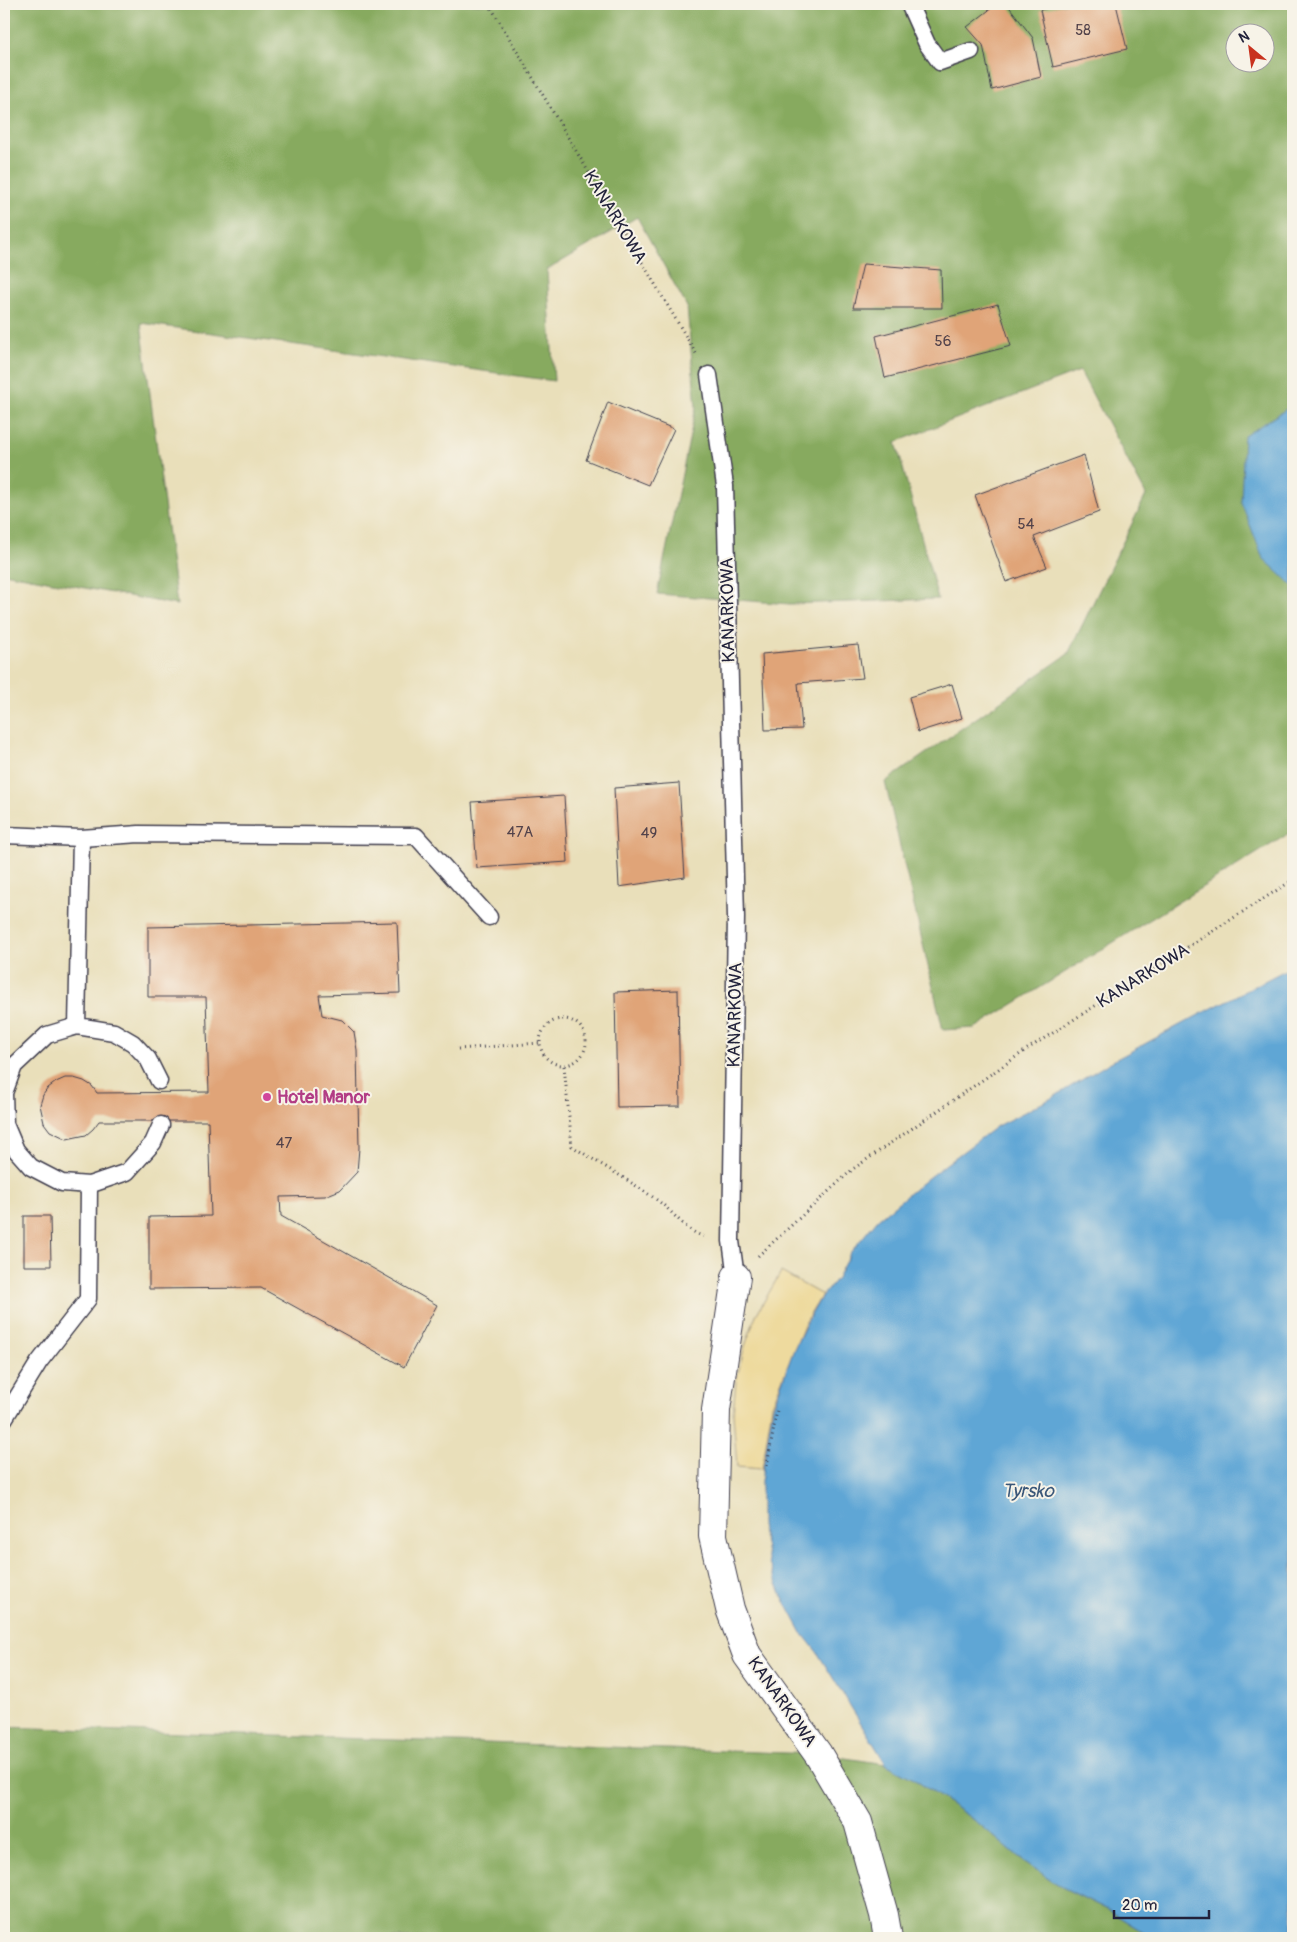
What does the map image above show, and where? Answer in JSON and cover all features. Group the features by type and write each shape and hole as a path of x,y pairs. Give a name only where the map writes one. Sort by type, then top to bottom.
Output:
{"street":[{"name":"KANARKOWA","path":"736,1277 716,1410 713,1536 730,1609 747,1655 818,1754 858,1822 884,1915 888,1938"}],"lane":[{"path":"909,4 928,44 940,62 971,51"},
{"name":"KANARKOWA","path":"709,375 725,486 736,917 731,1241 736,1277"},
{"path":"4,836 81,838 139,834 416,836 490,917"},
{"path":"77,1026 81,838"},
{"path":"159,1081 148,1059 133,1043 114,1032 77,1026 47,1035 14,1066 4,1093 5,1124 16,1150 31,1167 62,1183 89,1185 127,1172 153,1143 161,1125"},
{"path":"4,1419 39,1362 88,1300 89,1185"}],"path":[{"name":"KANARKOWA","path":"489,4 709,375"},
{"name":"KANARKOWA","path":"736,1277 853,1169 1028,1048 1293,880"},
{"path":"562,1019 574,1021 582,1030 586,1039 581,1057 573,1063 564,1066 555,1064 547,1059 541,1052 539,1043 542,1031 550,1022 562,1019"},
{"path":"458,1050 539,1043"},
{"path":"564,1066 572,1146 661,1203 680,1221 701,1236"},
{"path":"767,1466 777,1410"}],"green space":[{"path":"4,4 1293,4 1293,831 975,1028 943,1030 885,782 1068,654 1146,495 1080,371 896,442 938,599 790,604 657,594 696,407 687,307 637,217 547,270 554,381 141,323 177,605 4,573"},
{"path":"4,1727 818,1754 886,1764 912,1778 977,1822 1019,1858 1062,1887 1108,1910 1153,1938 4,1938"}],"sand":[{"path":"781,1272 822,1295 805,1323 772,1405 762,1469 737,1467 733,1413 736,1381 744,1349 756,1315"}],"water":[{"path":"1293,405 1293,586 1263,558 1241,502 1244,436"},
{"name":"Tyrsko","path":"1293,966 1293,1938 1153,1938 1108,1910 1062,1887 1019,1858 977,1822 912,1778 886,1764 817,1652 802,1633 783,1598 769,1564 761,1525 761,1481 773,1407 794,1349 820,1299 837,1278 850,1253 878,1219 929,1177 997,1126 1052,1098 1109,1063"}],"building":[{"path":"997,4 1007,4 1033,38 1041,77 992,90 983,45 967,27"},
{"path":"1066,4 1116,4 1127,49 1053,67 1040,10"},
{"path":"863,264 941,270 942,308 853,308"},
{"path":"998,304 1011,346 885,378 876,336"},
{"path":"608,402 674,429 648,485 586,460"},
{"path":"1084,455 1099,512 1034,537 1047,567 1006,582 975,495"},
{"path":"858,645 863,678 798,683 802,729 765,730 762,654"},
{"path":"952,684 962,718 918,732 909,697"},
{"path":"679,783 685,877 619,887 614,788"},
{"path":"564,796 568,862 477,868 472,802"},
{"path":"397,922 400,993 319,995 322,1015 342,1020 354,1032 357,1050 359,1148 357,1172 340,1190 325,1196 280,1197 281,1216 437,1305 404,1367 261,1288 149,1289 149,1217 211,1216 208,1121 99,1121 86,1135 67,1139 50,1131 44,1123 40,1105 43,1095 48,1088 65,1078 84,1081 92,1086 97,1093 209,1092 206,997 148,997 148,927"},
{"path":"678,990 680,1106 617,1107 615,992"},
{"path":"24,1216 50,1216 51,1266 24,1266"}],"place":[{"name":"Hotel Manor","path":"267,1097"}]}
